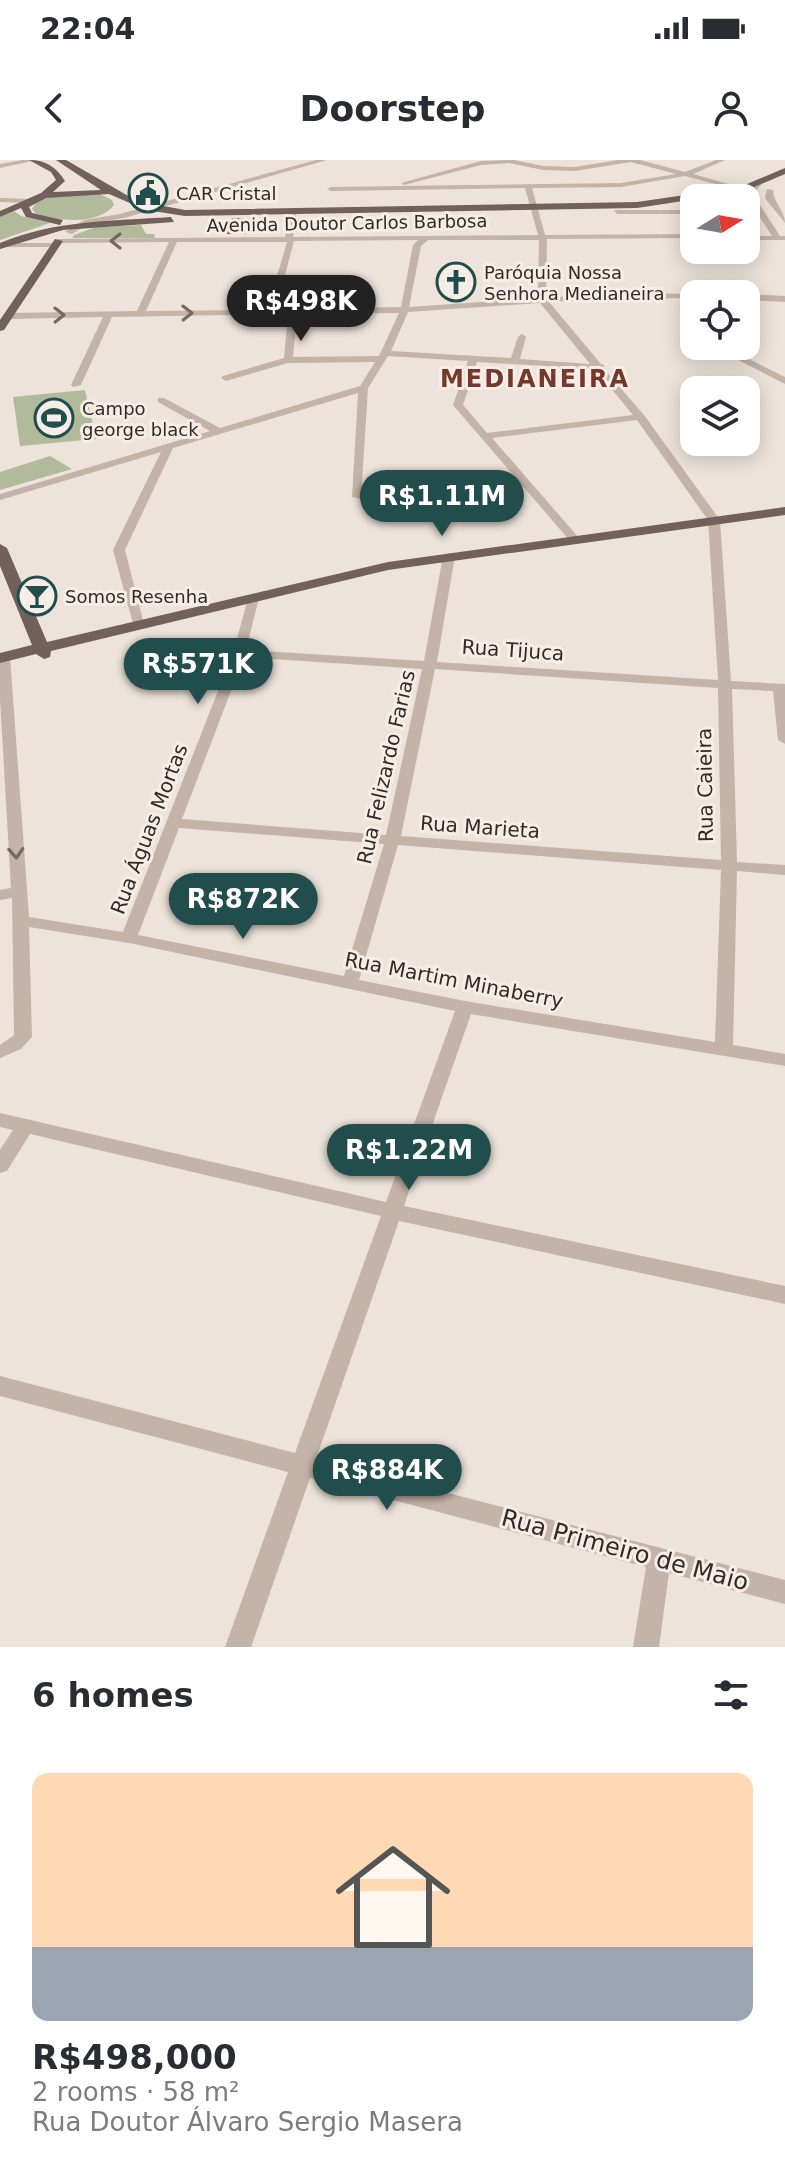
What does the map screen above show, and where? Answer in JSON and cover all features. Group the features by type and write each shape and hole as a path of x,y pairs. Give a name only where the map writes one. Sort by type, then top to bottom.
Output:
{"main road":[{"path":"0,214 44,195 61,181 60,175 33,160"},
{"path":"60,160 115,194 148,208 170,213 617,212 680,205"},
{"path":"759,184 785,171"},
{"path":"760,191 769,190 785,181"},
{"path":"44,195 80,191 115,194"},
{"path":"2,244 33,231 87,222 116,213 121,206 115,194"},
{"path":"534,210 680,200"},
{"path":"31,201 24,206 29,215 51,221 289,212"},
{"path":"0,328 4,316 59,242"},
{"name":"Avenida Doutor Carlos Barbosa","path":"2,244 59,242"},
{"path":"2,661 138,624 348,574 449,556 785,511"},
{"path":"0,548 42,651"},
{"path":"42,651 147,628 181,616"}],"street":[{"path":"0,166 33,160"},
{"path":"59,242 87,222 324,160"},
{"path":"380,189 473,165 537,160"},
{"path":"509,161 543,168 575,169 631,160 719,184"},
{"path":"331,189 621,185 686,174 722,160"},
{"path":"279,164 293,169"},
{"path":"528,188 543,238 542,300 601,367 714,520"},
{"path":"769,190 769,198 782,212 785,221"},
{"path":"0,200 31,201"},
{"path":"138,204 162,203"},
{"path":"162,203 163,210 170,213"},
{"path":"267,240 277,235 289,212"},
{"path":"271,312 291,240 288,235 289,212"},
{"path":"617,212 680,212"},
{"path":"761,213 782,236"},
{"path":"760,237 782,236"},
{"path":"357,497 363,388 385,356 405,310 416,249 420,240 426,238"},
{"name":"Avenida Doutor Carlos Barbosa","path":"416,249 435,241 543,238"},
{"name":"Avenida Doutor Carlos Barbosa","path":"59,242 680,238"},
{"path":"140,314 174,240"},
{"path":"4,316 405,310 542,300 680,295"},
{"path":"760,298 785,299"},
{"path":"288,360 293,312"},
{"path":"76,385 109,314"},
{"path":"514,362 522,337"},
{"path":"226,378 288,360 385,356 601,367"},
{"path":"473,360 458,405 574,539"},
{"path":"743,360 785,381"},
{"path":"772,375 785,371"},
{"path":"0,497 363,388"},
{"path":"161,400 220,432"},
{"path":"486,436 640,417"},
{"path":"138,624 119,550 168,449"},
{"name":"Rua Caieira","path":"714,520 725,684 729,866 724,1050"},
{"name":"Rua Felizardo Farias","path":"350,983 392,841 430,664 449,556"},
{"name":"Rua Águas Mortas","path":"129,938 239,653 253,598"},
{"name":"Rua Tijuca","path":"239,653 782,688"},
{"path":"0,1052 23,1037 21,921 2,661"},
{"path":"782,688 785,740"},
{"name":"Rua Marieta","path":"173,823 785,870"},
{"path":"0,895 18,892"},
{"name":"Rua Martim Minaberry","path":"21,921 129,938 465,1007 785,1060"},
{"path":"238,1647 465,1007"},
{"path":"0,1120 489,1234 785,1295"},
{"path":"0,1166 25,1126"},
{"name":"Rua Primeiro de Maio","path":"0,1386 785,1592"},
{"path":"646,1647 659,1560"}],"green space":[{"path":"100,194 112,200 114,205 107,212 88,219 54,218 35,213 32,209 37,203 53,196"},
{"path":"14,211 21,216 50,223 0,240 0,217"},
{"path":"141,225 146,234 154,234 155,238 72,238 96,227"},
{"name":"Campo george black","path":"85,390 96,439 20,446 13,397"},
{"path":"50,456 72,469 0,490 0,472"}],"building":[{"path":"232,218 255,219 249,234 226,234"}],"place":[{"name":"CAR Cristal","path":"148,193"},
{"name":"Paróquia Nossa Senhora Medianeira","path":"456,282"},
{"name":"Campo george black","path":"54,418"},
{"name":"Somos Resenha","path":"37,596"}],"district":[{"name":"MEDIANEIRA","path":"535,379"}]}
